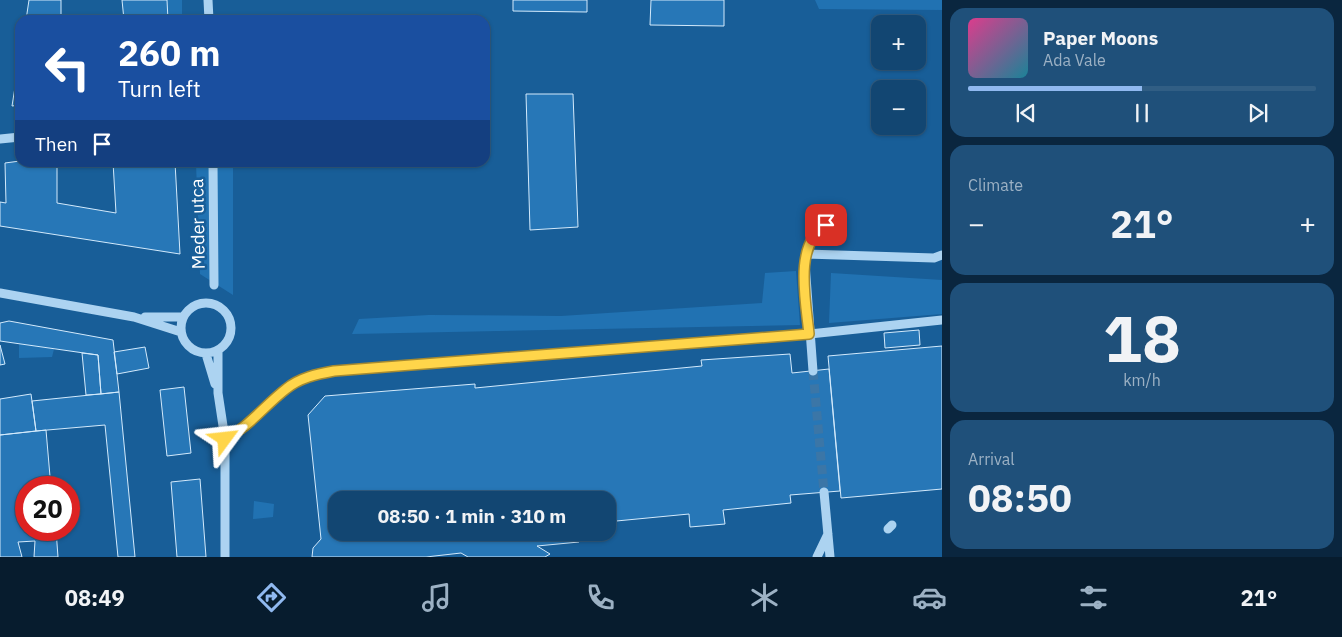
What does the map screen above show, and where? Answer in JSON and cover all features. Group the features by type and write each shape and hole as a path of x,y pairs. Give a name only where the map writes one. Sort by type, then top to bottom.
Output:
{"street":[{"path":"208,0 208,15"},
{"path":"0,139 15,138"},
{"name":"Meder utca","path":"213,167 214,285"},
{"path":"813,371 809,334 806,254 812,235 826,225"},
{"path":"806,254 934,258 942,255"},
{"path":"0,293 134,316 183,317"},
{"path":"200,303 215,304 222,307 231,320 230,337 218,351 206,354 192,349 183,338 181,332 183,317 187,311 200,303"},
{"path":"134,316 181,332"},
{"path":"225,439 241,431 286,388 315,375 334,371 809,334 942,320"},
{"path":"218,351 218,393"},
{"path":"206,354 218,393 225,439 225,557"},
{"path":"824,492 830,557"},
{"path":"817,557 828,534"}],"shaded area":[{"path":"167,0 182,0 182,15 168,15"},
{"path":"815,0 942,0 942,10 819,9"},
{"path":"196,167 233,167 233,295 200,274"},
{"path":"796,271 800,325 352,334 359,319 429,315 561,316 762,303 765,273"},
{"path":"831,273 942,280 942,314 829,323"},
{"path":"19,343 54,349 52,357 19,358"},
{"path":"254,501 274,504 273,517 253,519"}],"building":[{"path":"29,0 61,0 61,15 27,15"},
{"path":"122,0 167,0 168,15 124,15"},
{"path":"513,0 587,0 587,12 513,11"},
{"path":"651,0 724,0 724,26 650,25"},
{"path":"15,87 15,106 12,106"},
{"path":"526,94 573,94 578,227 530,230"},
{"path":"15,162 15,167 57,167 57,203 116,213 113,167 175,167 180,254 0,226 0,202 6,203 5,163"},
{"path":"9,321 113,340 119,392 101,394 98,355 0,341 0,323"},
{"path":"919,330 920,345 885,348 884,333"},
{"path":"0,345 5,364 0,365"},
{"path":"942,346 942,489 841,498 828,356"},
{"path":"145,347 149,368 117,374 114,352"},
{"path":"82,353 98,355 101,394 86,395"},
{"path":"790,354 792,373 829,369 840,491 790,495 791,503 723,510 725,524 690,527 689,514 616,521 616,491 328,491 328,541 579,542 537,546 550,554 545,557 468,557 461,553 426,557 312,557 313,548 321,539 308,415 325,396 475,384 475,388 702,366 701,360"},
{"path":"184,387 191,453 167,456 160,390"},
{"path":"119,392 135,557 118,557 105,425 36,431 32,401"},
{"path":"31,394 36,431 0,435 0,399"},
{"path":"46,430 50,476 15,476 15,541 35,541 18,542 22,557 0,557 0,435"},
{"path":"200,479 206,557 177,557 171,482"},
{"path":"35,541 57,541 58,557 34,557"}],"tunnel":[{"path":"813,371 824,492"}],"route":[{"path":"225,439 241,431 286,388 315,375 334,371 809,334 806,254 812,235 826,225"}]}
